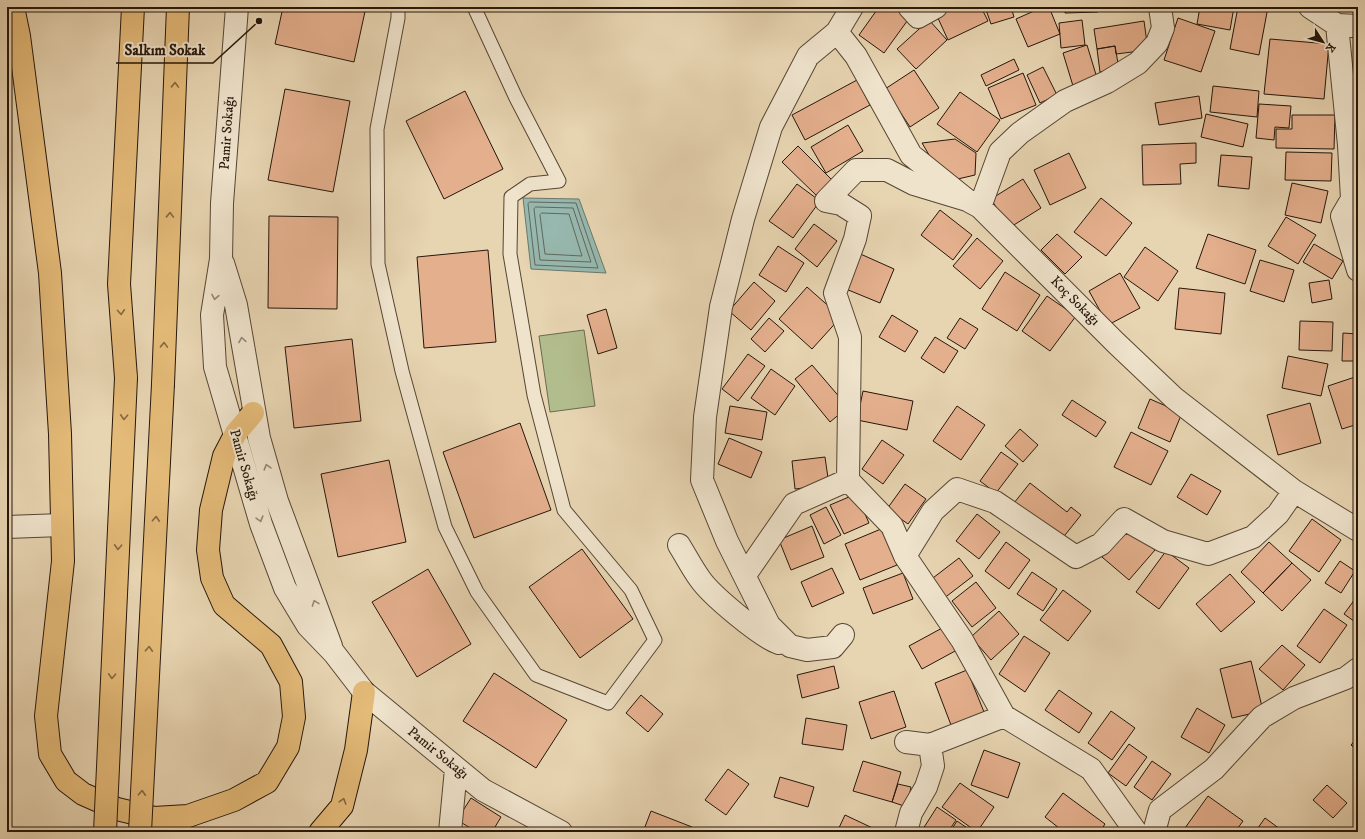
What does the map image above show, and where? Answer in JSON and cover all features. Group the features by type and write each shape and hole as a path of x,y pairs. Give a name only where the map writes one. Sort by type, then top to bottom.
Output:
{"highway":[{"path":"13,7 19,36 23,81 50,273 60,434 63,561 46,716 50,754 66,781 83,794 117,809 154,818 188,816 234,800 267,782 288,747 294,717 291,682 271,645 224,605 212,578 208,550 210,510 224,456 236,433 253,413"},
{"path":"105,832 126,378 119,284 122,7"},
{"path":"119,284 134,7"},
{"path":"140,832 163,384 178,7"},
{"path":"7,40 23,81"},
{"path":"320,832 342,806 356,750 364,692"}],"street":[{"name":"Pamir Sokağı","path":"237,7 222,203 221,259 212,315 215,367 236,433 261,524 285,588 308,626 334,653 364,692 483,790 561,832"},
{"path":"790,646 769,625 745,574 727,541 702,480 705,417 721,307 743,219 771,127 808,56 837,32 852,7"},
{"path":"909,7 918,17 936,7"},
{"path":"1136,832 1091,770 1004,716 962,640 905,556 892,526 848,480 850,337 835,293 855,239 860,216 841,204 826,201 856,170 886,170 914,184 973,204 1000,152 1020,133 1065,101 1107,82 1138,63 1157,43 1163,28 1160,7"},
{"path":"1310,7 1336,25 1358,26"},
{"path":"1336,25 1349,144 1352,200 1342,216 1358,270"},
{"name":"Koç Sokağı","path":"837,32 856,56 911,155 973,204 1174,398 1294,491 1358,530"},
{"name":"Pamir Sokağı","path":"221,259 236,306 253,413 277,501 334,653"},
{"path":"745,574 794,504 848,480"},
{"path":"905,556 933,511 958,489 995,502 1076,558 1101,544 1124,519 1163,541 1208,554 1253,537 1278,514 1294,491"},
{"path":"7,527 62,525"},
{"path":"679,544 700,580 743,619 772,640 807,650 833,647 843,635"},
{"path":"1154,832 1160,810 1214,768 1262,717 1294,698 1346,678 1358,669"},
{"path":"906,742 930,745 1004,716"},
{"path":"906,832 911,813 926,787 933,766 930,745"},
{"path":"450,832 456,769"}],"lane":[{"path":"398,7 398,18 377,129 378,264 402,371 445,526 477,592 536,675 608,703 655,640 631,590 564,510 534,394 510,254 511,197 530,184 559,181 516,98 474,7"}],"green space":[{"path":"584,330 595,406 550,412 539,336"}],"water":[{"path":"523,198 579,199 606,273 531,269"}],"building":[{"path":"283,7 366,7 354,62 275,44"},
{"path":"879,7 897,7 910,17 884,53 859,35"},
{"path":"956,7 981,7 988,21 948,40 937,16"},
{"path":"985,7 1011,7 1014,17 991,24"},
{"path":"1043,7 1049,7 1060,34 1028,47 1016,19"},
{"path":"1065,7 1098,7 1098,12 1065,13"},
{"path":"1200,7 1234,7 1230,30 1197,24"},
{"path":"1238,7 1268,7 1259,55 1230,49"},
{"path":"1178,18 1215,31 1201,72 1164,60"},
{"path":"929,20 947,40 916,69 897,49"},
{"path":"1082,20 1085,45 1061,48 1059,23"},
{"path":"1144,21 1148,50 1116,54 1115,46 1097,49 1094,29"},
{"path":"1270,39 1329,44 1324,99 1264,94"},
{"path":"1087,45 1097,78 1073,86 1063,53"},
{"path":"1115,46 1119,69 1100,72 1097,49"},
{"path":"1014,59 1019,70 986,86 981,75"},
{"path":"1043,67 1057,95 1040,103 1027,75"},
{"path":"914,70 939,108 910,127 885,89"},
{"path":"1023,73 1036,105 1001,119 988,88"},
{"path":"857,80 870,105 805,140 792,115"},
{"path":"1213,86 1259,91 1257,117 1210,112"},
{"path":"285,89 350,101 333,192 268,180"},
{"path":"465,91 503,169 444,199 406,121"},
{"path":"960,92 1000,120 977,152 937,124"},
{"path":"1199,96 1202,118 1159,125 1155,103"},
{"path":"1259,104 1291,106 1289,128 1275,127 1274,140 1256,138"},
{"path":"1206,114 1248,124 1243,147 1201,137"},
{"path":"1292,115 1335,115 1334,149 1276,148 1276,129 1292,129"},
{"path":"848,125 863,151 826,173 811,147"},
{"path":"955,139 976,153 975,175 945,182 922,143"},
{"path":"1196,143 1196,163 1180,164 1181,184 1143,185 1142,145"},
{"path":"798,146 833,181 818,197 782,162"},
{"path":"1286,152 1332,153 1331,181 1285,180"},
{"path":"1069,153 1086,188 1050,205 1034,170"},
{"path":"1221,155 1252,157 1249,189 1218,186"},
{"path":"1023,179 1041,208 1009,228 991,199"},
{"path":"1292,183 1328,191 1321,223 1285,215"},
{"path":"797,184 820,201 793,238 769,221"},
{"path":"1101,198 1132,223 1106,256 1074,232"},
{"path":"940,210 972,235 953,260 921,235"},
{"path":"269,216 338,217 337,309 268,308"},
{"path":"1286,217 1316,235 1298,264 1268,246"},
{"path":"814,224 837,241 817,267 795,249"},
{"path":"1057,234 1082,257 1065,274 1041,250"},
{"path":"1208,234 1256,250 1245,284 1196,268"},
{"path":"977,238 1003,261 980,289 953,266"},
{"path":"1314,244 1343,261 1332,279 1303,262"},
{"path":"778,246 804,263 786,292 759,275"},
{"path":"1145,247 1178,271 1158,301 1124,277"},
{"path":"488,250 496,342 424,348 417,257"},
{"path":"856,252 894,269 880,303 841,287"},
{"path":"1260,260 1294,270 1284,302 1250,291"},
{"path":"1005,272 1040,295 1017,331 982,309"},
{"path":"1120,273 1140,308 1108,325 1089,291"},
{"path":"1329,280 1332,299 1312,303 1309,283"},
{"path":"754,282 775,301 751,330 729,311"},
{"path":"807,287 841,317 812,349 779,319"},
{"path":"1179,288 1225,293 1221,334 1175,329"},
{"path":"1047,296 1076,316 1050,351 1022,331"},
{"path":"606,309 617,348 598,354 587,315"},
{"path":"892,315 918,331 905,352 879,337"},
{"path":"769,318 784,331 765,352 751,339"},
{"path":"960,318 978,329 965,349 947,338"},
{"path":"1300,321 1333,322 1332,351 1299,350"},
{"path":"1343,333 1358,334 1358,361 1342,361"},
{"path":"935,337 958,351 944,373 921,358"},
{"path":"352,339 361,421 294,428 285,347"},
{"path":"748,354 765,366 738,401 722,389"},
{"path":"1288,356 1328,364 1321,396 1282,388"},
{"path":"812,365 848,407 830,422 795,379"},
{"path":"771,369 795,386 775,415 751,398"},
{"path":"1358,376 1358,424 1342,429 1328,386"},
{"path":"863,391 913,401 907,430 857,420"},
{"path":"1150,399 1182,413 1170,442 1138,428"},
{"path":"1072,400 1106,422 1096,437 1062,415"},
{"path":"1310,403 1321,443 1278,455 1267,415"},
{"path":"730,406 767,412 762,440 725,433"},
{"path":"957,406 985,425 961,460 933,441"},
{"path":"520,423 551,510 474,538 443,452"},
{"path":"1020,429 1038,445 1023,462 1005,446"},
{"path":"1131,432 1168,451 1151,485 1114,467"},
{"path":"729,438 762,452 751,478 718,464"},
{"path":"882,440 904,455 883,484 862,469"},
{"path":"1001,452 1018,464 996,493 980,481"},
{"path":"825,457 829,485 795,489 792,461"},
{"path":"389,460 406,542 338,557 321,474"},
{"path":"1191,474 1221,491 1207,515 1177,497"},
{"path":"1030,483 1067,512 1071,507 1081,515 1061,540 1014,503"},
{"path":"905,484 926,499 908,524 887,509"},
{"path":"856,494 869,523 844,534 830,505"},
{"path":"826,507 841,535 824,544 810,515"},
{"path":"977,514 1000,532 979,559 956,541"},
{"path":"1312,519 1341,540 1319,572 1289,551"},
{"path":"812,526 824,557 791,570 779,540"},
{"path":"1127,527 1155,550 1129,580 1102,557"},
{"path":"881,529 897,565 860,580 845,544"},
{"path":"1006,542 1030,560 1009,589 985,571"},
{"path":"1269,542 1292,563 1263,593 1241,572"},
{"path":"582,549 633,619 580,658 529,587"},
{"path":"1166,551 1189,568 1159,609 1136,592"},
{"path":"959,558 973,576 943,599 929,581"},
{"path":"1340,561 1355,571 1341,593 1325,583"},
{"path":"1292,563 1311,580 1282,611 1263,593"},
{"path":"832,568 844,593 812,607 801,582"},
{"path":"428,569 471,644 417,677 372,602"},
{"path":"1032,572 1057,589 1043,611 1017,594"},
{"path":"903,573 913,599 873,614 863,588"},
{"path":"1230,574 1255,602 1221,632 1196,604"},
{"path":"976,582 996,608 972,627 952,601"},
{"path":"1063,590 1091,611 1068,641 1040,620"},
{"path":"1358,595 1358,624 1344,614"},
{"path":"1324,609 1347,625 1320,663 1297,646"},
{"path":"999,611 1019,634 991,660 971,637"},
{"path":"944,627 957,650 922,669 909,646"},
{"path":"1024,636 1050,653 1025,692 999,674"},
{"path":"1282,645 1305,665 1283,690 1259,669"},
{"path":"1251,661 1263,711 1232,718 1220,669"},
{"path":"834,666 839,688 802,698 797,675"},
{"path":"967,670 984,712 951,725 935,683"},
{"path":"494,673 567,720 536,768 463,721"},
{"path":"1059,690 1092,713 1079,733 1045,710"},
{"path":"894,691 906,727 871,739 859,702"},
{"path":"641,695 663,714 648,732 626,713"},
{"path":"1197,708 1225,725 1209,753 1181,737"},
{"path":"1111,711 1135,728 1112,760 1088,743"},
{"path":"806,718 847,725 843,750 802,744"},
{"path":"1358,737 1358,751 1351,745"},
{"path":"1129,744 1147,757 1126,786 1108,773"},
{"path":"984,750 1020,763 1008,798 971,785"},
{"path":"863,761 901,772 892,802 853,791"},
{"path":"1152,761 1171,774 1152,800 1134,787"},
{"path":"728,769 749,784 726,815 705,800"},
{"path":"780,777 814,787 808,807 774,797"},
{"path":"960,783 994,807 977,832 942,807"},
{"path":"898,784 911,787 907,807 892,802"},
{"path":"1327,785 1347,803 1333,818 1313,800"},
{"path":"1063,793 1105,824 1100,832 1064,832 1045,817"},
{"path":"1208,796 1243,821 1235,832 1190,832 1185,828"},
{"path":"471,798 501,817 492,832 477,832 457,820"},
{"path":"937,807 956,820 948,832 921,832"},
{"path":"651,811 692,827 690,832 643,832"},
{"path":"845,815 881,832 837,832"},
{"path":"1265,818 1284,832 1255,832"},
{"path":"957,821 973,832 950,832"}],"place":[{"name":"Salkım Sokak","path":"259,21"}]}
